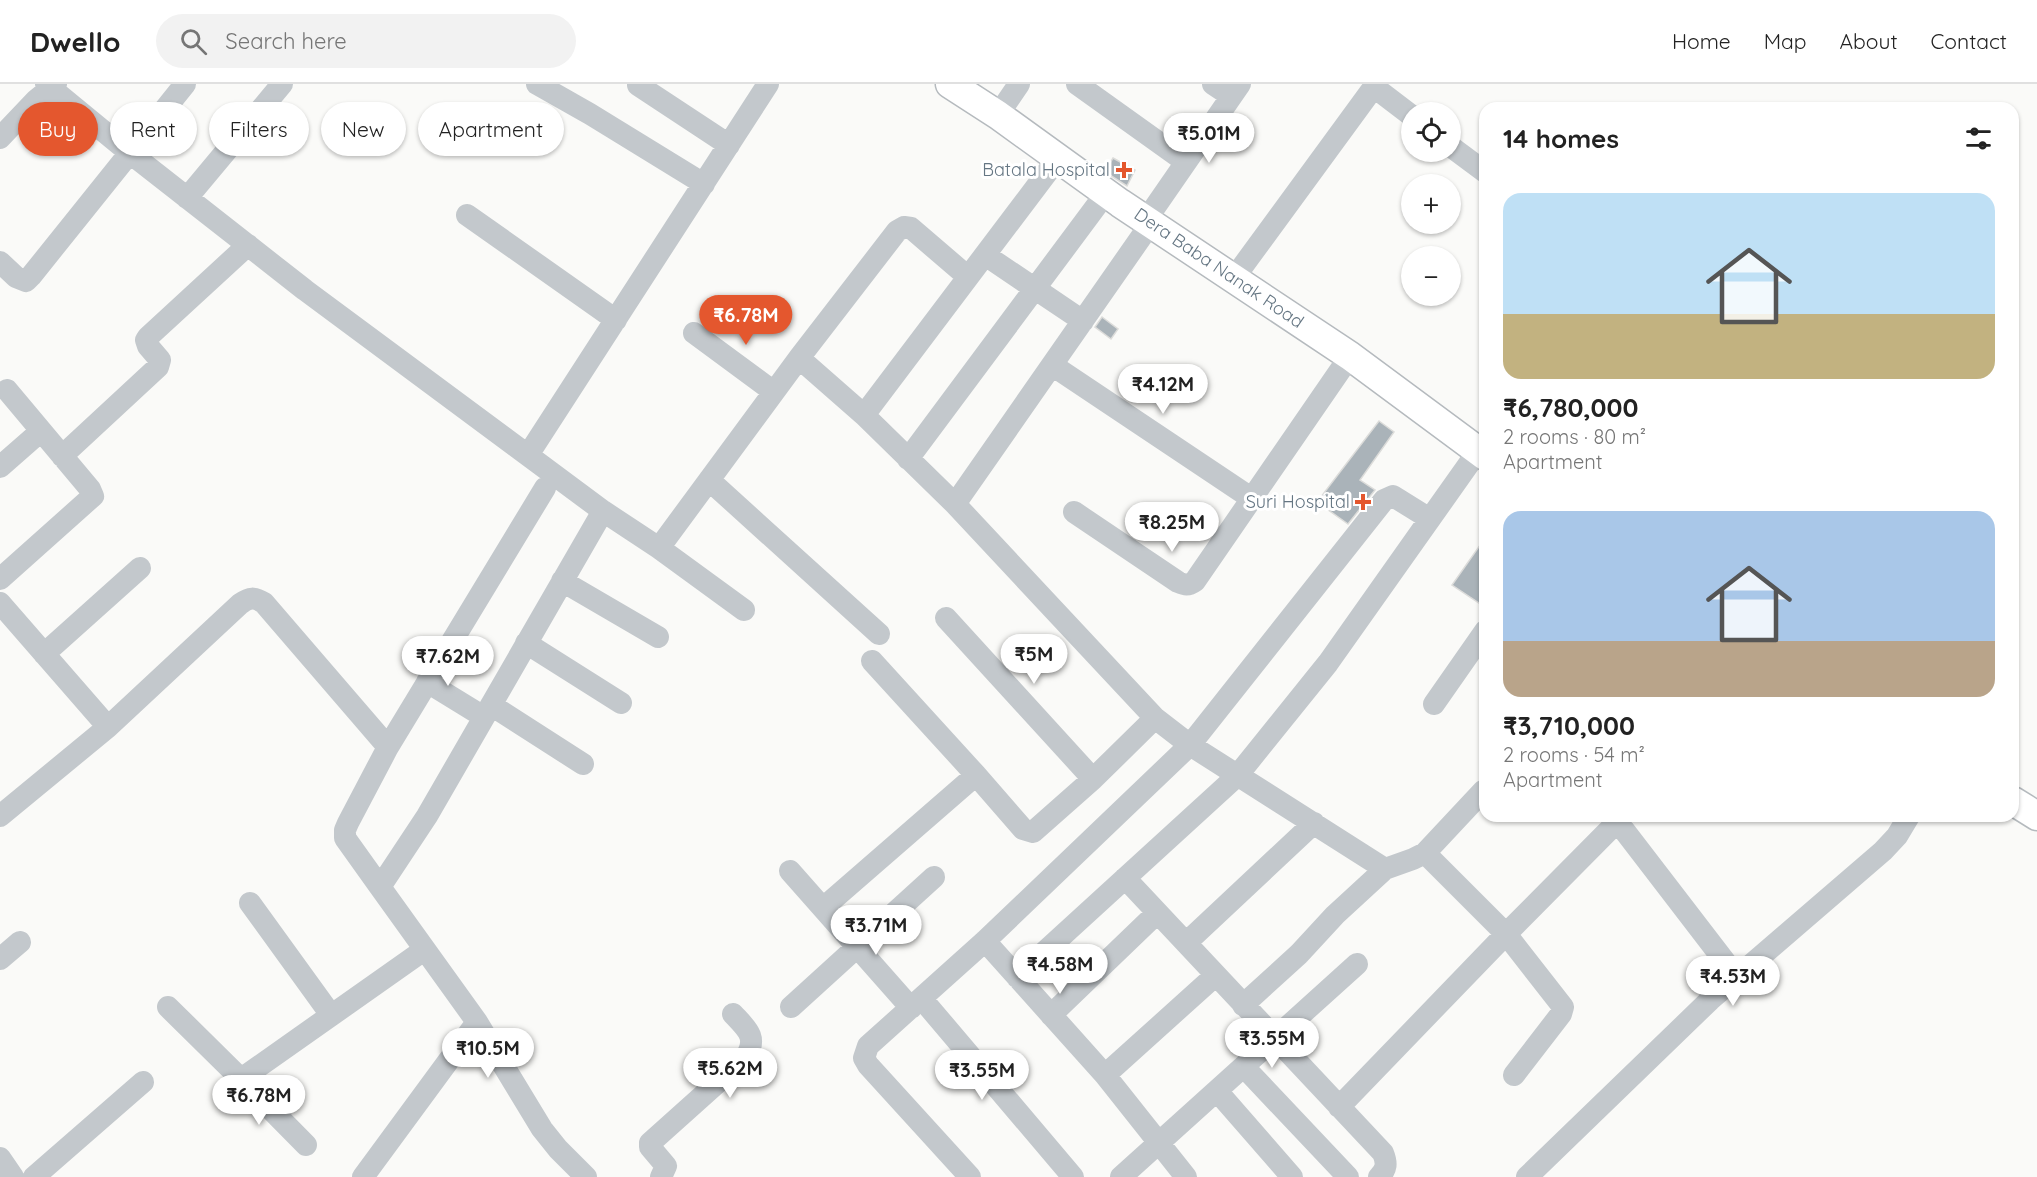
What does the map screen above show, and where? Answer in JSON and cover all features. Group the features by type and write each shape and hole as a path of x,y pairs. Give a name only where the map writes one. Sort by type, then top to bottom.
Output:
{"main road":[{"name":"Dera Baba Nanak Road","path":"950,84 998,115 1148,221 1350,356 1479,453"},
{"path":"2019,805 2037,816"}],"street":[{"path":"171,102 185,84"},
{"path":"187,198 282,84"},
{"path":"537,84 704,184"},
{"path":"528,455 768,84"},
{"path":"998,115 1019,84"},
{"path":"1077,84 1186,162"},
{"path":"638,85 729,145"},
{"path":"0,138 51,86 110,136"},
{"path":"1234,278 1375,86 1401,107"},
{"path":"955,504 1083,321 1186,162 1228,88"},
{"path":"1461,154 1479,168"},
{"path":"0,262 16,277 26,281 128,156"},
{"path":"134,156 248,245 603,511 659,548 744,610"},
{"path":"864,415 1058,158"},
{"path":"908,459 1106,192"},
{"path":"467,214 616,320"},
{"path":"659,548 799,358 897,231 903,227 911,228 968,278"},
{"path":"62,456 158,367 160,360 147,346 148,337 248,245"},
{"path":"985,255 1083,321"},
{"path":"694,333 774,392"},
{"path":"1074,512 1178,582 1190,585 1195,581 1350,356"},
{"path":"799,358 864,415 955,504 1155,718 1190,745 1237,776 1385,868"},
{"path":"1052,365 1251,498"},
{"path":"0,579 93,496 90,489 7,390"},
{"path":"0,467 41,432"},
{"path":"1017,977 1237,776 1328,663 1430,519 1479,457"},
{"path":"709,480 879,634"},
{"path":"545,488 388,747 345,830 345,837 477,1022 542,1129 586,1177"},
{"path":"966,1175 864,1058 868,1046 985,941 1190,745 1384,500 1393,496 1430,519"},
{"path":"380,887 427,816 603,511"},
{"path":"44,654 140,568"},
{"path":"562,580 658,637"},
{"path":"0,816 108,727 249,598 264,603 388,747"},
{"path":"0,603 108,727"},
{"path":"946,618 1093,779"},
{"path":"1434,704 1479,640"},
{"path":"526,643 621,703"},
{"path":"872,661 1023,829 1033,832 1093,779 1155,718"},
{"path":"427,682 487,711 583,764"},
{"path":"823,908 976,775"},
{"path":"1244,1005 1385,868 1425,853 1479,795"},
{"path":"1339,1107 1617,822"},
{"path":"1622,822 1736,976"},
{"path":"1527,1177 1736,976 1883,851 1906,822"},
{"path":"1186,943 1314,823"},
{"path":"1425,853 1506,934 1563,1007 1561,1014 1514,1075"},
{"path":"790,871 857,946 917,1003 1074,1177"},
{"path":"791,1007 934,877"},
{"path":"1125,878 1383,1153 1386,1165 1379,1177"},
{"path":"250,903 331,1015"},
{"path":"1051,1015 1157,913"},
{"path":"985,941 1105,1075 1186,1177"},
{"path":"0,958 20,942"},
{"path":"241,1079 424,950"},
{"path":"1121,1177 1357,964"},
{"path":"1105,1075 1216,975"},
{"path":"168,1007 306,1145"},
{"path":"661,1177 666,1166 652,1150 650,1143 746,1057 752,1048 752,1039 747,1029 733,1014"},
{"path":"367,1175 477,1022"},
{"path":"1244,1067 1348,1177"},
{"path":"34,1177 143,1082"},
{"path":"1218,1091 1292,1177"},
{"path":"0,1158 13,1177"}],"building":[{"path":"1113,158 1135,170 1127,186 1105,172"},
{"path":"1102,317 1118,329 1111,339 1095,327"},
{"path":"1379,421 1394,432 1360,480 1375,490 1348,524 1317,502"},
{"path":"1479,547 1479,603 1452,585"}],"place":[{"name":"Batala Hospital","path":"1124,170"},
{"name":"Suri Hospital","path":"1363,502"}]}
